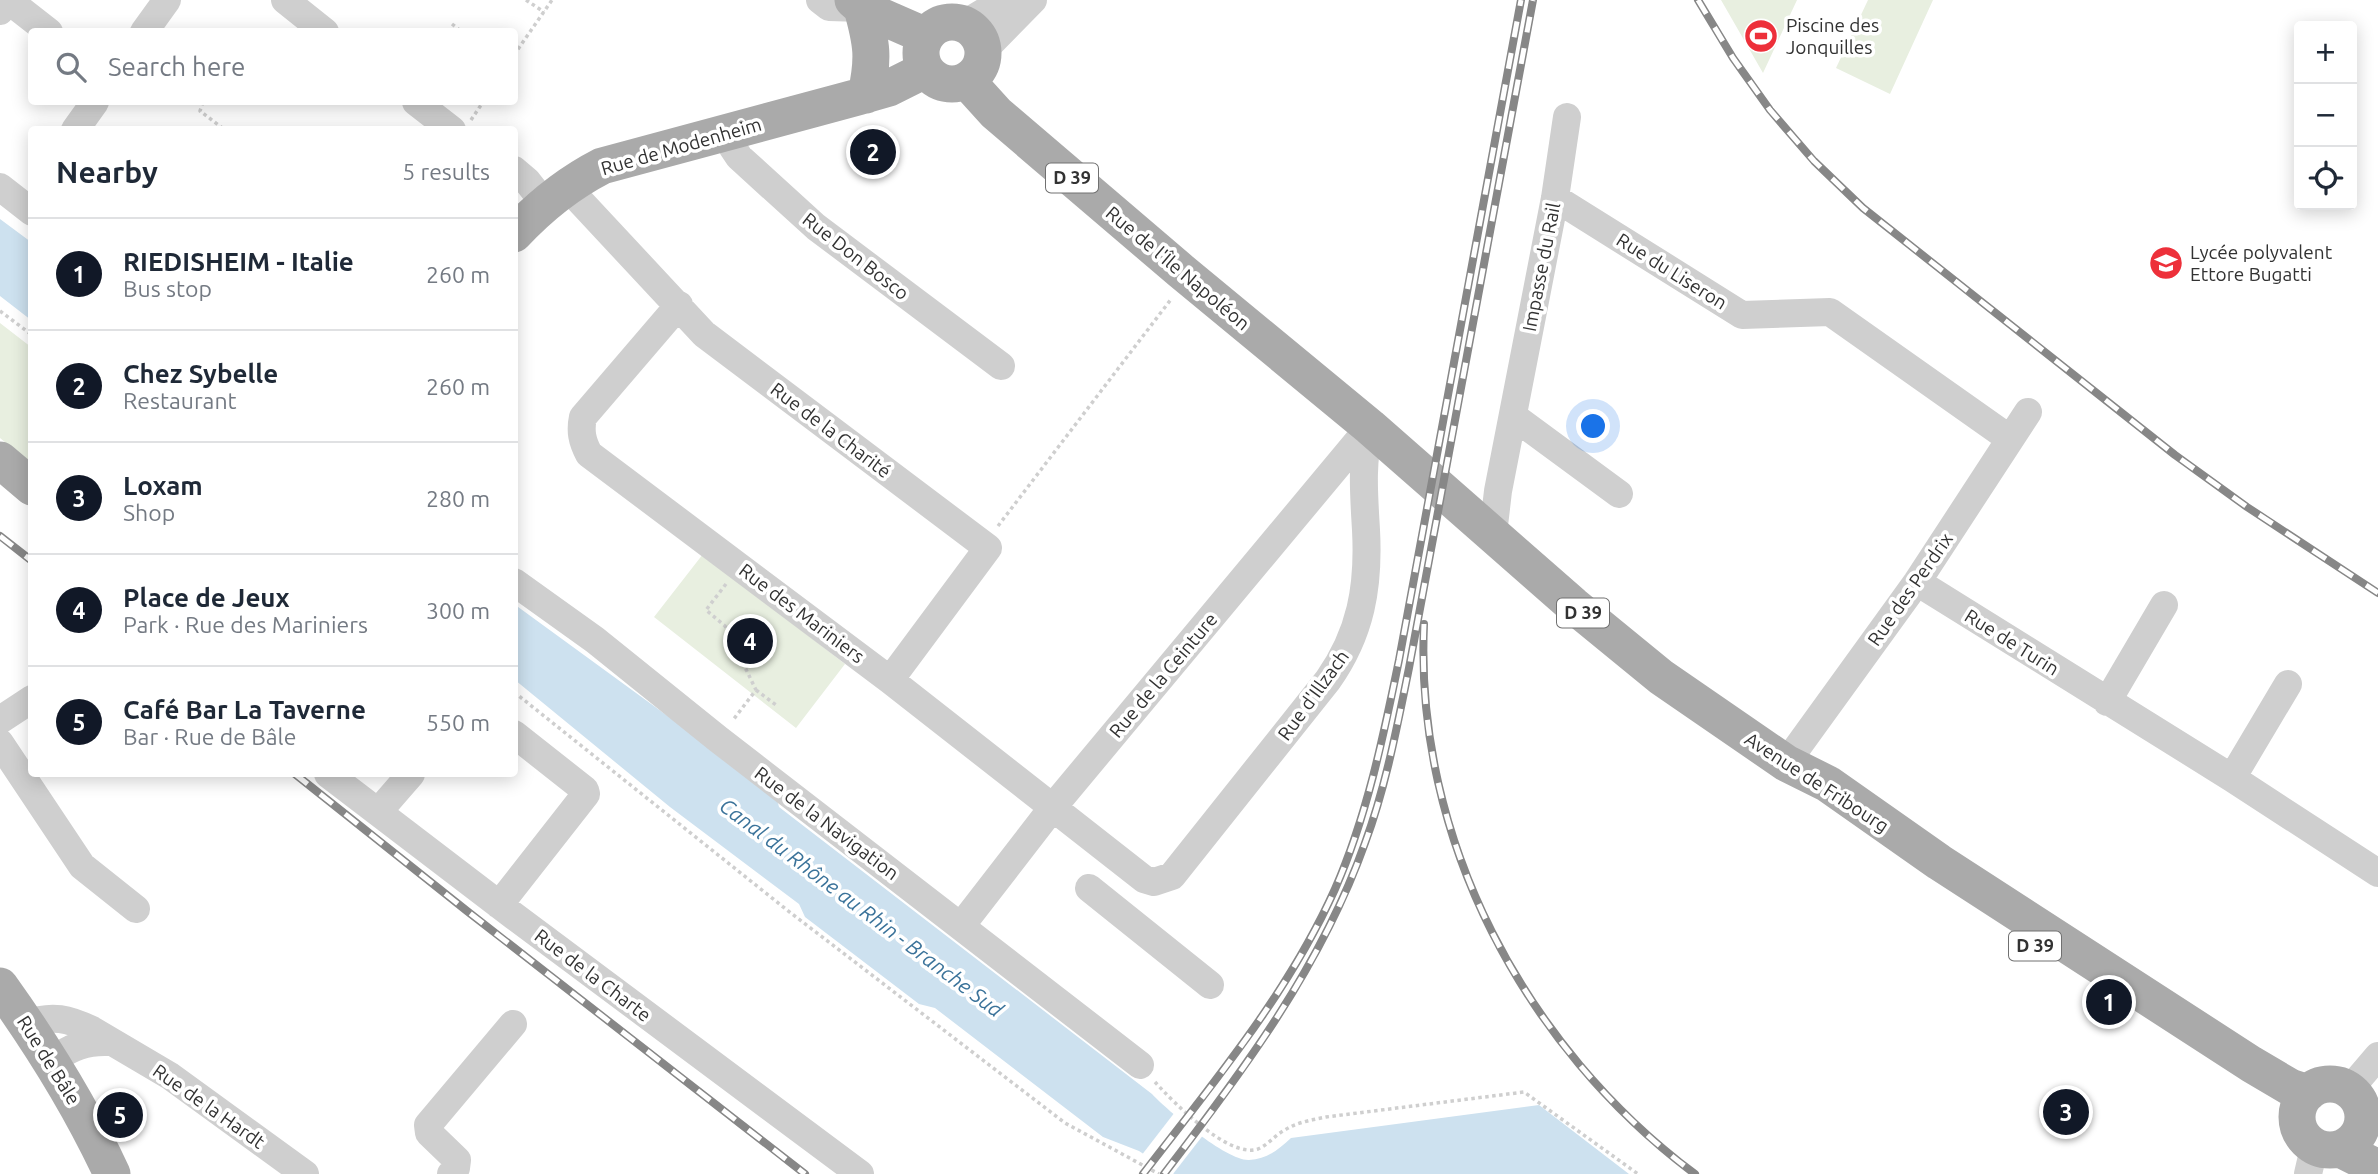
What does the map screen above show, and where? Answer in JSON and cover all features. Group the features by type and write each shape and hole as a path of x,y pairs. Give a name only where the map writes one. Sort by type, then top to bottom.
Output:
{"main road":[{"path":"857,4 925,53 939,82 948,85 971,52"},
{"path":"857,4 872,42 871,74 866,95"},
{"name":"Rue de Modenheim","path":"518,230 556,195 583,175 615,161 889,88 925,53 940,24 951,22 971,52"},
{"name":"Rue de l'Île Napoléon","path":"971,52 996,113 1382,438"},
{"name":"Avenue de Fribourg","path":"1382,438 1573,605 1661,677 1786,763 1828,784 1939,862 2274,1079 2303,1103"},
{"path":"0,460 28,484"},
{"name":"Rue de Bâle","path":"0,986 52,1061 87,1122 112,1174"},
{"path":"2341,1149 2363,1120 2362,1109 2349,1090 2335,1084 2320,1086 2303,1103 2298,1124 2302,1135 2309,1143 2341,1149 2378,1168"}],"street":[{"path":"0,11 8,0 44,28"},
{"path":"148,28 167,0"},
{"path":"285,0 320,28"},
{"path":"820,0 829,7 857,4"},
{"path":"971,52 1004,0"},
{"path":"971,52 1033,0"},
{"path":"78,126 93,105"},
{"path":"420,105 447,126"},
{"name":"Impasse du Rail","path":"1493,534 1497,491 1555,198 1567,117"},
{"name":"Rue Don Bosco","path":"729,131 733,148 739,158 816,228 1002,366"},
{"name":"Rue de la Charité","path":"518,173 527,181 556,195 679,305 704,334 983,544"},
{"name":"Rue du Liseron","path":"1555,198 1742,315 1830,312 2010,439"},
{"name":"Rue des Mariniers","path":"679,305 583,417 581,430 589,454 890,680 1053,807 1154,880"},
{"name":"Rue des Perdrix","path":"1786,763 1917,582 2028,412"},
{"path":"1513,416 1619,494"},
{"name":"Rue de la Ceinture","path":"961,926 1053,807 1382,438"},
{"name":"Rue d'Illzach","path":"1117,912 1154,880 1172,876 1328,680 1348,649 1364,592 1366,547 1363,458 1382,438"},
{"path":"890,680 988,548 983,544"},
{"name":"Rue de Turin","path":"1917,582 2232,778 2378,873"},
{"name":"Rue de la Navigation","path":"518,585 595,640 718,739 1140,1065"},
{"path":"2107,702 2164,605"},
{"path":"2232,778 2288,684"},
{"path":"0,720 28,702"},
{"path":"499,905 586,794 585,790 518,737"},
{"path":"0,743 82,866 136,909"},
{"name":"Rue de la Charte","path":"332,777 860,1174"},
{"path":"378,812 408,777"},
{"path":"1089,888 1210,985"},
{"name":"Rue de la Hardt","path":"27,1024 47,1017 68,1020 92,1030 170,1076 305,1174"},
{"path":"451,1174 456,1168 457,1160 429,1133 428,1125 513,1024"},
{"path":"52,1061 75,1046 110,1042"},
{"path":"2349,1090 2378,1056"}],"path":[{"path":"526,0 544,12"},
{"path":"518,49 552,0"},
{"path":"452,24 457,28"},
{"path":"202,105 200,111 220,126"},
{"path":"467,126 481,105"},
{"path":"983,544 1188,277"},
{"path":"0,311 28,332"},
{"path":"732,576 706,610 725,626 756,690 776,705"},
{"path":"718,739 756,690"},
{"path":"518,695 787,909 1065,1123 1159,1174"},
{"path":"1140,1065 1175,1104 1215,1136 1246,1150 1263,1146 1299,1123 1326,1117 1524,1092 1638,1174"}],"green space":[{"name":"Piscine des Jonquilles","path":"1721,0 1797,0 1763,73"},
{"path":"1868,0 1933,0 1890,94 1836,68"},
{"path":"0,323 28,345 28,461 0,438"},
{"path":"703,554 845,664 796,728 654,617"}],"water":[{"path":"0,219 28,240 28,318 0,296"},
{"name":"Canal du Rhône au Rhin - Branche Sud","path":"518,607 776,795 779,807 1152,1094 1198,1134 1227,1153 1249,1160 1272,1153 1291,1138 1539,1105 1629,1174 1174,1174 1139,1151 1103,1137 935,1008 919,1004 805,917 799,904 670,807 518,682"}],"pier":[{"path":"1175,1112 1204,1134 1173,1174 1168,1174 1141,1156"}],"railway":[{"path":"1143,1174 1248,1037 1295,965 1335,889 1356,833 1380,747 1399,660 1521,0"},
{"path":"1164,1174 1251,1057 1303,975 1347,889 1379,800 1409,668 1533,0"},
{"path":"1698,0 1733,58 1770,110 1814,161 1863,208 2175,455 2247,507 2378,593"},
{"path":"0,536 28,558"},
{"path":"1424,624 1426,704 1438,783 1461,859 1492,932 1532,1001 1580,1065 1634,1123 1695,1174"},
{"path":"299,777 805,1174"}],"place":[{"name":"Piscine des Jonquilles","path":"1761,36"},
{"name":"Chez Sybelle","path":"873,152"},
{"name":"Lycée polyvalent Ettore Bugatti","path":"2166,263"},
{"name":"Place de Jeux","path":"750,641"},
{"name":"RIEDISHEIM - Italie","path":"2109,1002"},
{"name":"Loxam","path":"2066,1112"},
{"name":"Café Bar La Taverne","path":"120,1115"}]}
